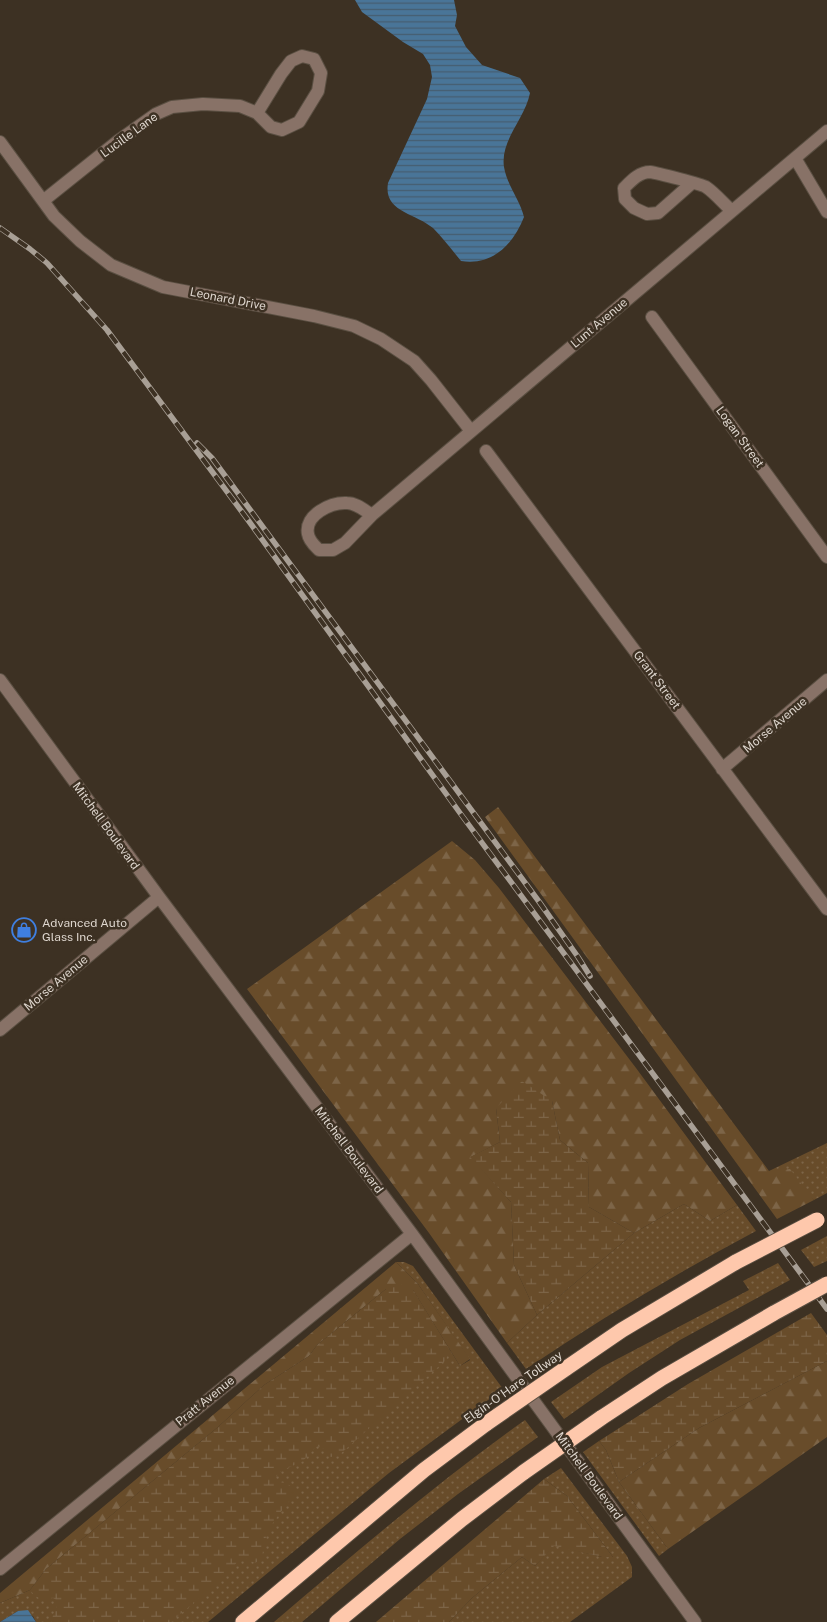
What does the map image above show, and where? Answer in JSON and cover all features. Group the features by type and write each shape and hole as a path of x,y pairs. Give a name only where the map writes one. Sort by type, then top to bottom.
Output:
{"highway":[{"name":"Elgin-O'Hare Tollway","path":"243,1622 424,1470 487,1423 622,1330 736,1262 822,1217"},
{"path":"337,1622 462,1519 524,1472 601,1418 662,1378 827,1284"},
{"path":"236,1622 274,1595"},
{"path":"342,1622 358,1604"}],"street":[{"name":"Lucille Lane","path":"44,202 118,141 156,114 172,107 203,104 240,106 257,113 271,127 282,130 299,122 318,91 321,73 314,59 302,56 291,61 257,113"},
{"name":"Lunt Avenue","path":"372,515 348,502 334,504 324,508 313,517 309,524 308,534 319,550 333,550 345,543 372,515 827,131"},
{"name":"Leonard Drive","path":"0,142 54,216 80,241 111,265 163,287 314,316 354,326 381,339 414,361 471,431"},
{"path":"795,158 827,212"},
{"path":"692,183 658,213 647,214 634,208 625,198 624,188 637,176 650,172 692,183 706,187 732,211"},
{"name":"Logan Street","path":"652,317 827,557"},
{"name":"Grant Street","path":"486,451 827,910"},
{"name":"Mitchell Boulevard","path":"0,680 159,897 412,1234 695,1622"},
{"name":"Morse Avenue","path":"722,769 827,680"},
{"name":"Morse Avenue","path":"0,1030 159,897"},
{"name":"Pratt Avenue","path":"0,1569 412,1234"}],"green space":[{"path":"498,807 769,1171 790,1169 814,1200 777,1219 485,817"},
{"path":"452,841 475,860 499,888 737,1205 710,1221 684,1204 634,1233 589,1207 588,1163 560,1140 552,1101 496,1108 500,1142 471,1157 511,1202 514,1265 537,1315 507,1343 429,1233 247,989"},
{"path":"522,1081 552,1101 560,1140 588,1163 589,1207 634,1233 537,1315 514,1265 511,1202 470,1157 500,1142 496,1108"},
{"path":"827,1143 827,1193 814,1200 805,1191 769,1171"},
{"path":"684,1204 710,1221 737,1205 756,1231 639,1297 526,1369 507,1343 537,1315 634,1233"},
{"path":"827,1236 827,1261 814,1267 801,1250"},
{"path":"396,1262 404,1262 413,1266 503,1389 389,1473 208,1622 36,1622 33,1616 18,1611 0,1622 0,1603 30,1590 413,1290 460,1366 470,1360 418,1284"},
{"path":"396,1262 418,1284 470,1359 460,1366 413,1290 386,1289 317,1345 309,1356 264,1385 218,1427 46,1569 30,1590 0,1603 0,1593"},
{"path":"778,1263 790,1280 680,1340 564,1419 551,1402 602,1367 749,1290 743,1281"},
{"path":"400,1284 413,1290 449,1349 446,1360 338,1456 330,1457 324,1449 317,1446 303,1461 281,1471 275,1478 277,1482 286,1483 298,1491 269,1531 263,1549 263,1558 255,1563 243,1557 193,1604 170,1622 52,1622 58,1601 53,1598 40,1598 30,1590 46,1569 218,1427 264,1385 309,1356 317,1345 386,1289"},
{"path":"811,1313 827,1335 827,1361 699,1428 619,1482 606,1450 599,1441 688,1384"},
{"path":"827,1361 827,1437 668,1549 619,1482 699,1428"},
{"path":"525,1420 538,1437 458,1494 400,1539 302,1622 274,1622 429,1493"},
{"path":"599,1441 606,1450 619,1482 668,1549 659,1556 583,1452"},
{"path":"561,1468 627,1556 632,1567 632,1577 570,1622 449,1622 472,1598 522,1557 535,1566 554,1545 602,1557 613,1557 567,1496 544,1479"},
{"path":"544,1479 567,1496 613,1557 602,1557 554,1546 535,1566 522,1557 472,1598 449,1622 376,1622"}],"water":[{"path":"355,0 454,0 457,15 455,26 466,47 482,65 520,78 530,93 523,112 509,139 504,157 506,174 524,217 507,245 492,257 472,262 461,261 433,228 402,211 391,200 388,193 388,183 427,99 432,77 430,65 423,54 362,12"},
{"path":"28,1610 36,1622 0,1622 18,1611"}],"railway":[{"path":"0,228 47,263 107,330 248,520 460,813 827,1309"},
{"path":"197,443 212,458 540,903 590,976"}],"place":[{"name":"Advanced Auto Glass Inc.","path":"24,930"}]}
